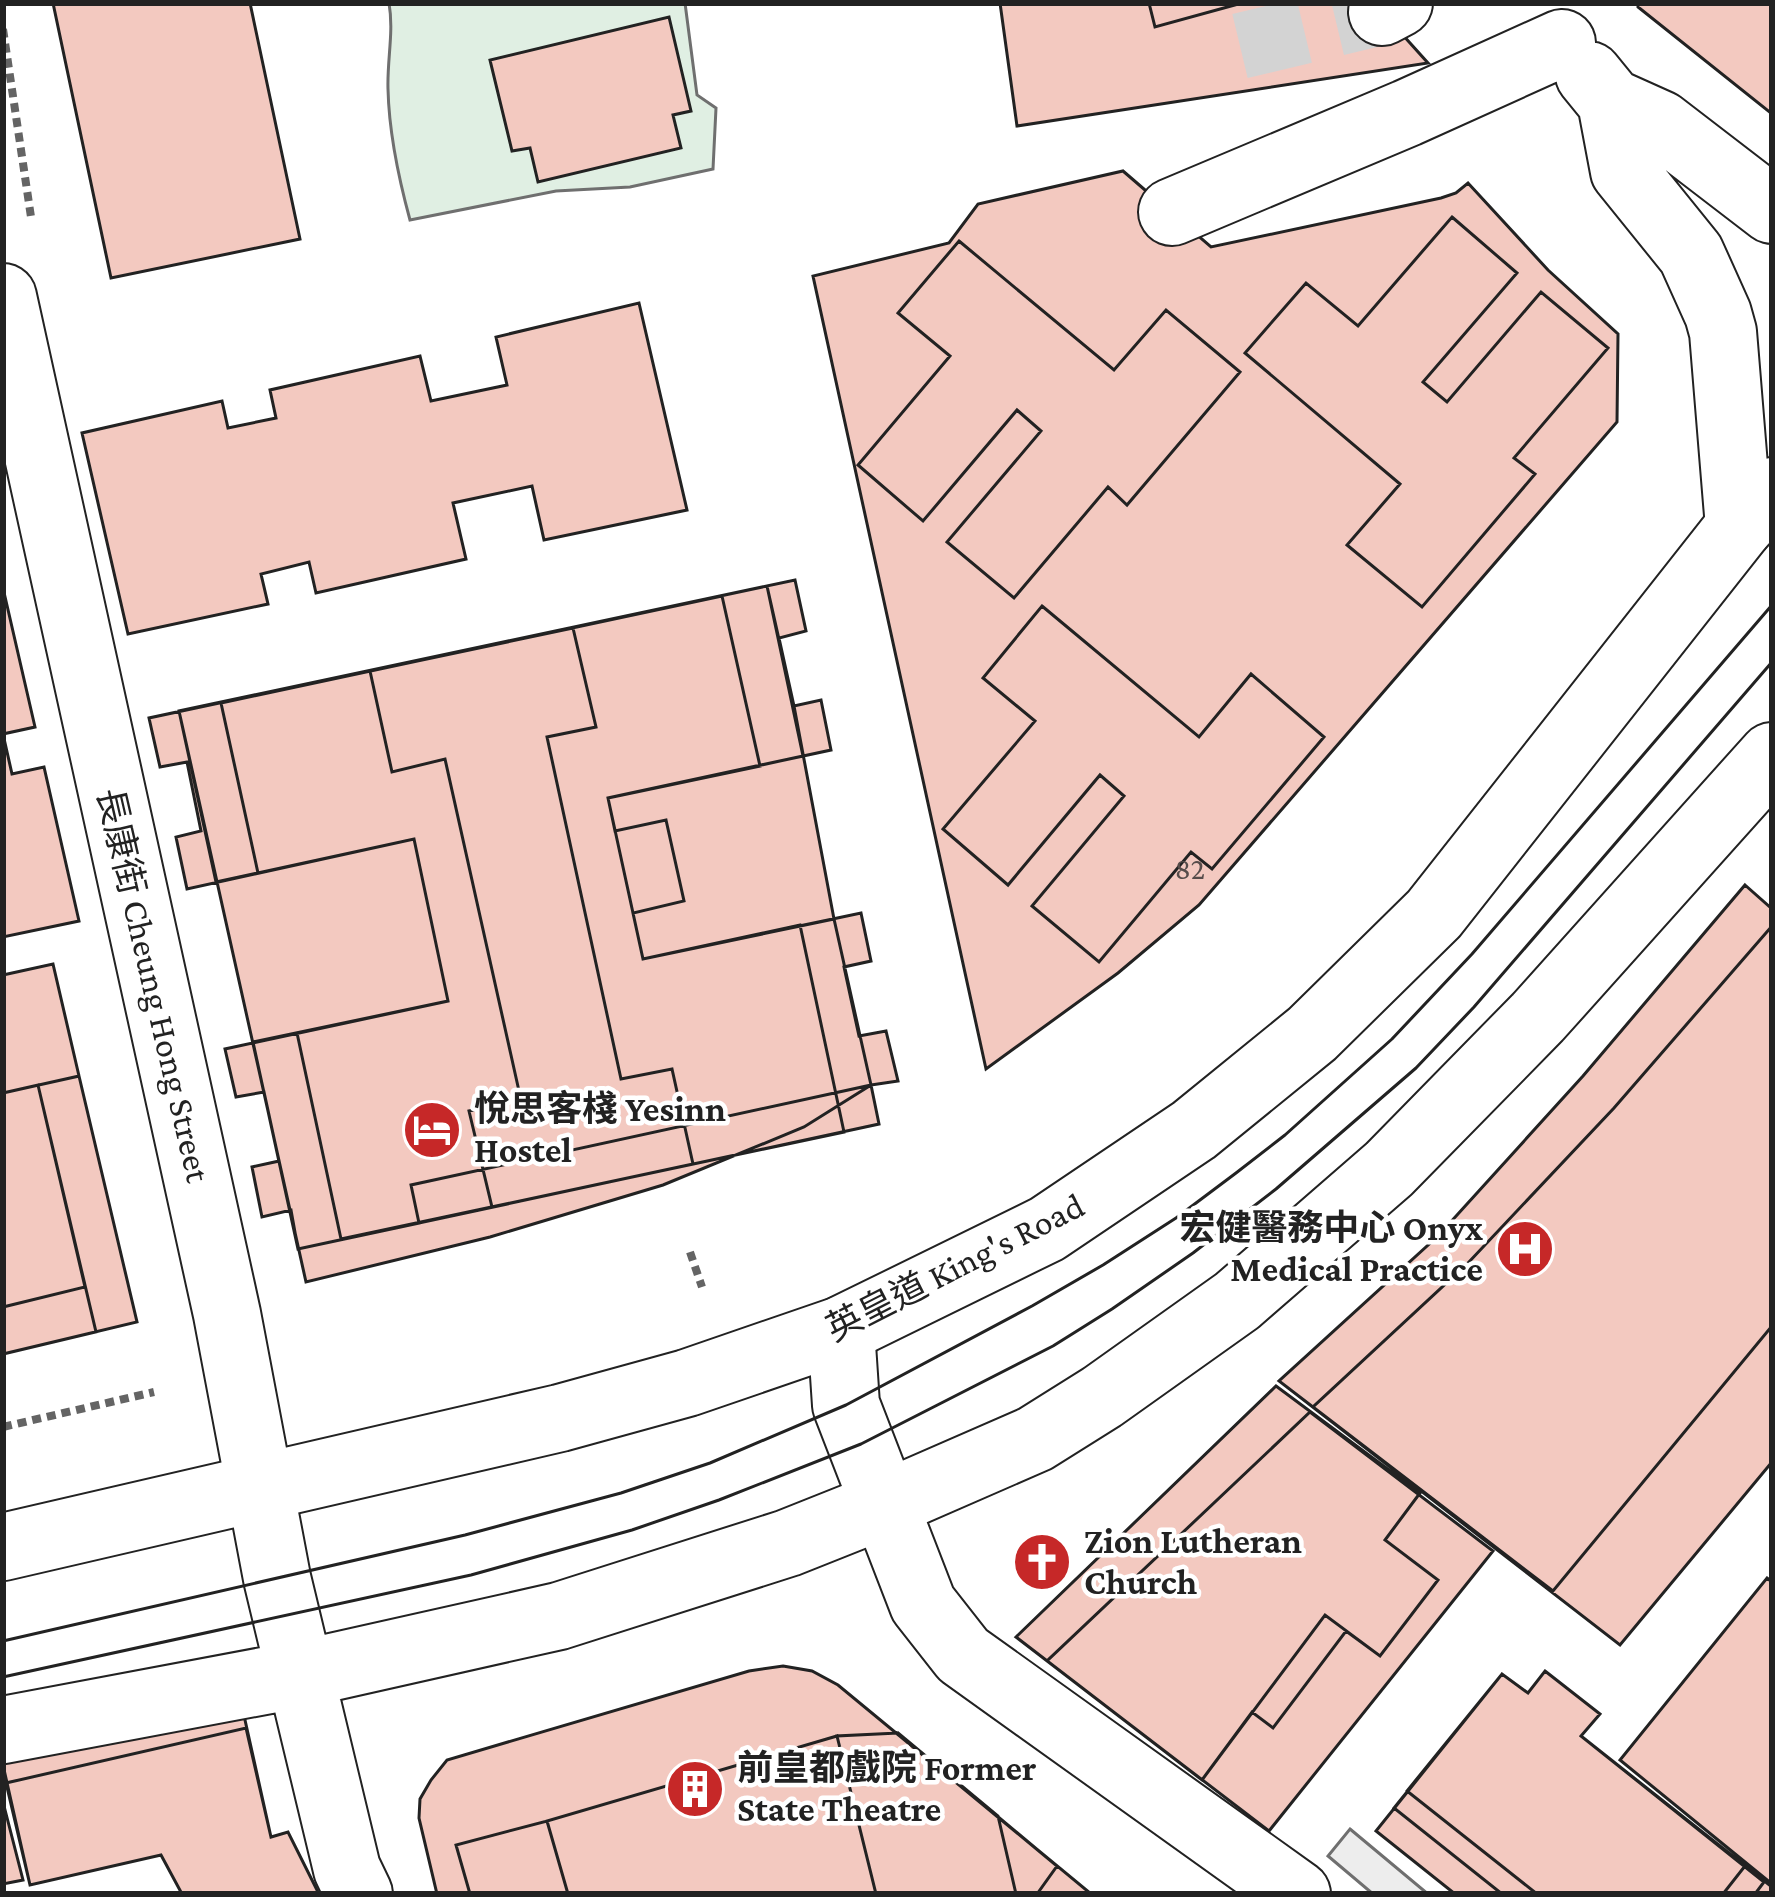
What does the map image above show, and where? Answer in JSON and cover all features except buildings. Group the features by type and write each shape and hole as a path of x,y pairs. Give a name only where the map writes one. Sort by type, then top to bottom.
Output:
{"street":[{"path":"1172,212 1407,113 1551,23 1611,102 1624,171 1691,254 1718,314 1755,509"},
{"path":"1611,102 1660,124 1772,210"},
{"name":"長康街 Cheung Hong Street","path":"3,297 17,429 227,1314 277,1578 347,1869 359,1894"},
{"name":"英皇道 King's Road","path":"3,1547 260,1490 687,1383 842,1330 1047,1229 1194,1130 1312,1034 1434,914 1755,509"},
{"path":"3,1730 301,1674 559,1616 788,1543 1035,1439 1237,1301 1389,1168 1538,1017 1772,756"},
{"path":"842,1330 846,1405 923,1604 963,1655 1298,1894"}],"path":[{"path":"3,1427 174,1388"}],"green space":[{"path":"389,3 685,3 697,95 716,108 713,169 630,187 556,191 410,220 390,122"}],"shaded area":[{"path":"1350,1829 1428,1894 1373,1894 1328,1856"}],"tunnel":[{"path":"1240,46 1382,12"}],"tram line":[{"path":"3,1641 465,1535 621,1493 710,1463 846,1405 1103,1265 1176,1218 1285,1135 1392,1039 1472,954 1772,605"},
{"path":"3,1677 471,1575 632,1530 861,1444 1053,1346 1193,1253 1276,1189 1416,1068 1772,662"}],"place":[{"name":"悅思客棧 Yesinn Hostel","path":"432,1130"},
{"name":"宏健醫務中心 Onyx Medical Practice","path":"1525,1249"},
{"name":"Zion Lutheran Church","path":"1042,1562"},
{"name":"前皇都戲院 Former State Theatre","path":"695,1789"}]}
